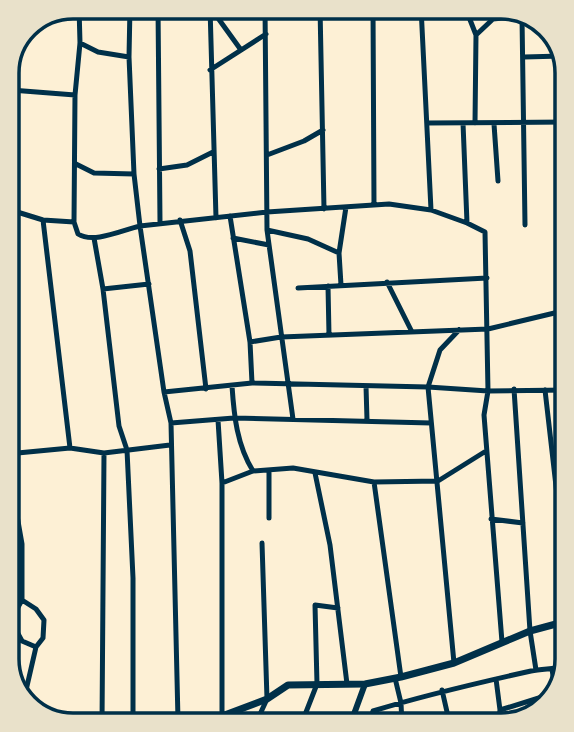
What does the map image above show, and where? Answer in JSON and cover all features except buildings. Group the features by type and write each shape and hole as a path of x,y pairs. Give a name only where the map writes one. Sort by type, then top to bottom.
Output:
{"main road":[{"path":"230,713 267,699 288,685 365,684 398,677 454,663 530,631 555,624"}],"street":[{"path":"79,19 75,95 74,222 78,234 94,238 160,222 389,204 431,210 485,232 488,391 484,415 502,642"},
{"path":"130,19 134,174 164,392 171,423 177,585 178,713"},
{"path":"158,19 160,222"},
{"path":"210,19 216,218"},
{"path":"219,19 241,50"},
{"path":"265,19 267,230 293,419"},
{"path":"320,19 324,209"},
{"path":"373,19 374,205"},
{"path":"422,19 431,210"},
{"path":"469,19 475,35 475,123"},
{"path":"475,35 494,19"},
{"path":"522,23 525,225"},
{"path":"210,70 265,34"},
{"path":"80,43 98,52 129,57"},
{"path":"524,57 552,56"},
{"path":"19,91 75,95"},
{"path":"427,122 555,123"},
{"path":"463,123 467,223"},
{"path":"494,124 498,181"},
{"path":"267,155 304,141 323,130"},
{"path":"159,169 187,165 213,152"},
{"path":"76,164 94,173 134,174"},
{"path":"341,285 339,253 346,207"},
{"path":"19,213 43,220 74,222"},
{"path":"230,216 250,342 252,383"},
{"path":"43,220 70,448"},
{"path":"180,220 190,251 206,389"},
{"path":"267,230 308,239 339,253"},
{"path":"94,238 103,289 119,426 127,450 133,578 133,713"},
{"path":"233,238 269,245"},
{"path":"298,288 487,278"},
{"path":"387,282 412,332"},
{"path":"103,289 149,284"},
{"path":"328,286 329,335"},
{"path":"250,342 281,337 488,329 555,313"},
{"path":"454,663 428,387 440,350 459,330"},
{"path":"164,392 252,383 488,391 555,390"},
{"path":"232,386 234,418 246,458 253,471"},
{"path":"366,386 367,420"},
{"path":"514,390 530,631 536,670"},
{"path":"545,390 555,477"},
{"path":"171,423 234,418 431,423"},
{"path":"218,419 222,483 222,713"},
{"path":"19,453 70,448 104,453 170,445"},
{"path":"222,483 253,471 293,468 374,482 438,481 486,451"},
{"path":"102,713 104,453"},
{"path":"269,470 269,518"},
{"path":"315,472 330,545 347,684"},
{"path":"374,482 401,713"},
{"path":"491,519 523,523"},
{"path":"19,527 22,544 22,600 19,606"},
{"path":"261,713 267,699 262,542"},
{"path":"22,600 36,609 44,620 43,638 36,646 27,686"},
{"path":"306,713 317,684 315,605 338,608"},
{"path":"19,636 22,641 36,646"},
{"path":"372,713 443,691 536,670 552,669 553,674"},
{"path":"496,679 500,713"},
{"path":"354,713 365,684"},
{"path":"443,691 448,713"},
{"path":"500,710 537,698"}]}
